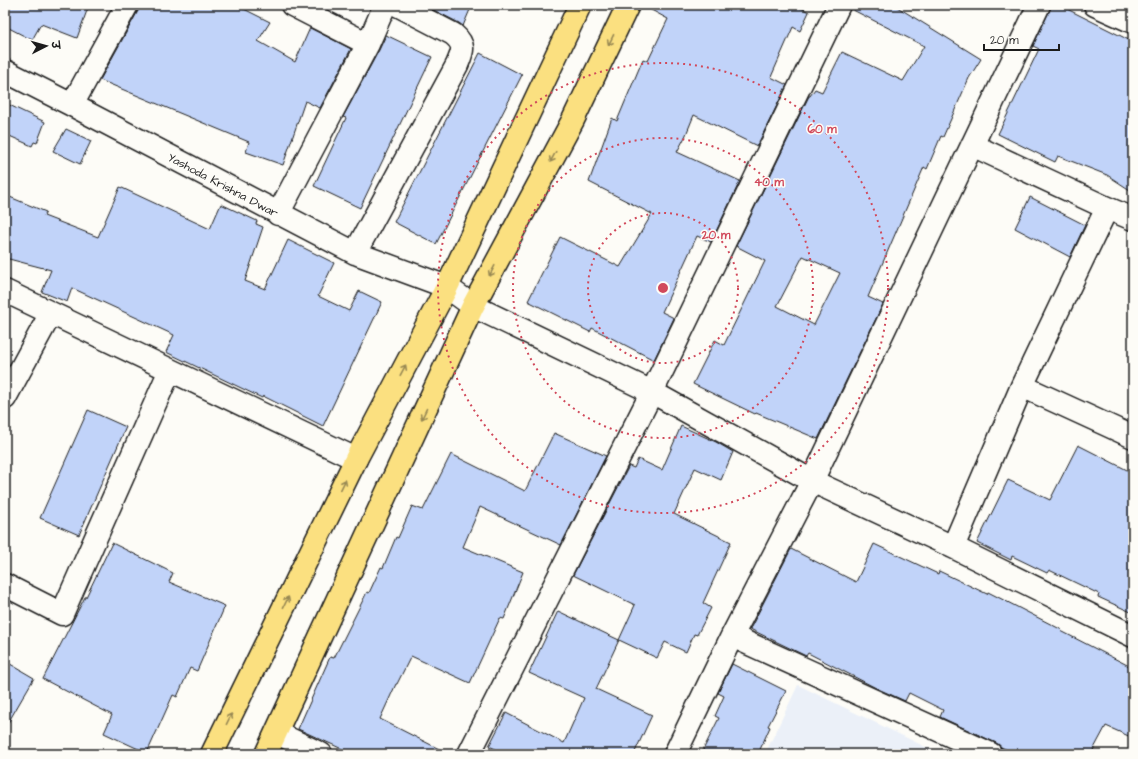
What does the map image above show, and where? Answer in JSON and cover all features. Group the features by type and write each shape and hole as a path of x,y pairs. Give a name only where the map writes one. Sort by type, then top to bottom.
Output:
{"main road":[{"path":"212,754 356,460 447,287 580,5"},
{"path":"266,754 473,306 573,120 628,5"}],"street":[{"path":"72,105 127,5"},
{"path":"292,5 368,44"},
{"path":"278,214 368,44 385,5"},
{"path":"355,253 458,65 462,54 460,40 453,34 397,5"},
{"path":"468,754 652,392 839,5"},
{"path":"675,754 732,636 812,481 1039,5"},
{"path":"1095,5 1133,22"},
{"name":"Yashoda Krishna Dwar","path":"5,71 355,253 447,287 473,306 652,392 812,481 953,547 1133,636"},
{"path":"972,145 1107,208 1133,218"},
{"path":"953,547 1022,386 1107,208"},
{"path":"5,291 356,460"},
{"path":"5,398 51,313"},
{"path":"5,585 62,614 170,370"},
{"path":"1022,386 1133,437"},
{"path":"732,636 991,754"},
{"path":"277,733 320,754"}],"shaded area":[{"path":"798,685 940,754 765,754"}],"building":[{"path":"5,5 89,5 77,38 41,24 32,40 5,26"},
{"path":"139,5 236,5 270,22 258,41 295,62 310,28 351,49 320,108 305,101 283,165 246,152 249,142 100,80 138,11"},
{"path":"424,5 472,5 463,26"},
{"path":"642,5 795,5 809,12 800,31 793,27 771,77 787,85 757,146 694,115 677,152 740,181 711,242 697,236 662,312 674,318 654,360 592,328 590,332 528,301 560,237 620,267 652,214 589,182 612,118 617,121 643,59 648,61 668,19"},
{"path":"851,5 894,5 981,59 969,78 927,169 924,167 868,297 883,304 818,439 756,413 755,414 693,384 715,340 724,345 765,261 736,246 809,96 815,89 822,92 842,52 903,81 924,46 851,9","holes":["803,256 840,273 814,325 777,306"]},
{"path":"1052,5 1059,5 1133,42 1133,192 1107,175 1058,156 1055,162 998,134 1039,49 1033,46"},
{"path":"386,35 432,57 360,208 314,186 346,118 343,117"},
{"path":"480,53 522,75 436,244 394,222"},
{"path":"5,103 45,122 37,143 34,142 32,146 5,134"},
{"path":"66,129 91,141 80,164 53,151"},
{"path":"120,187 210,229 221,204 257,221 256,224 263,227 245,281 265,289 288,240 334,263 318,296 349,311 359,291 382,302 323,426 263,396 262,398 166,352 174,335 72,288 67,302 42,292 51,270 5,258 5,195 46,212 44,216 98,237"},
{"path":"1030,197 1085,225 1070,257 1015,228"},
{"path":"88,410 126,427 79,535 40,518"},
{"path":"681,426 716,442 733,452 721,480 695,468 674,514 731,542 703,603 711,608 697,635 694,634 686,652 665,642 657,658 619,640 635,605 573,575 629,466 634,468 638,459 662,470"},
{"path":"554,433 606,456 561,545 480,507 463,547 523,572 504,619 500,618 470,683 411,656 380,719 449,754 353,754 298,729 330,657 334,658 367,592 369,593 381,567 383,568 396,537 398,538 412,506 423,510 451,454 525,491"},
{"path":"1078,445 1133,473 1133,613 1098,597 1099,594 1049,570 1047,573 1012,556 1011,560 977,543 1008,480 1050,500"},
{"path":"112,543 173,573 169,582 225,606 197,671 190,668 177,697 173,695 147,753 104,733 112,715 43,679 86,597"},
{"path":"874,544 938,574 939,571 987,594 988,592 1133,668 1133,738 1106,726 1091,754 1016,754 940,717 943,710 909,693 905,701 876,688 808,653 806,656 750,629 791,549 856,582"},
{"path":"558,611 619,640 596,689 652,715 634,754 506,754 489,746 506,713 564,743 584,698 529,673"},
{"path":"5,661 34,678 5,728"},
{"path":"732,664 786,691 768,726 770,727 758,754 701,754 719,718 715,716 724,696 718,693"}]}
